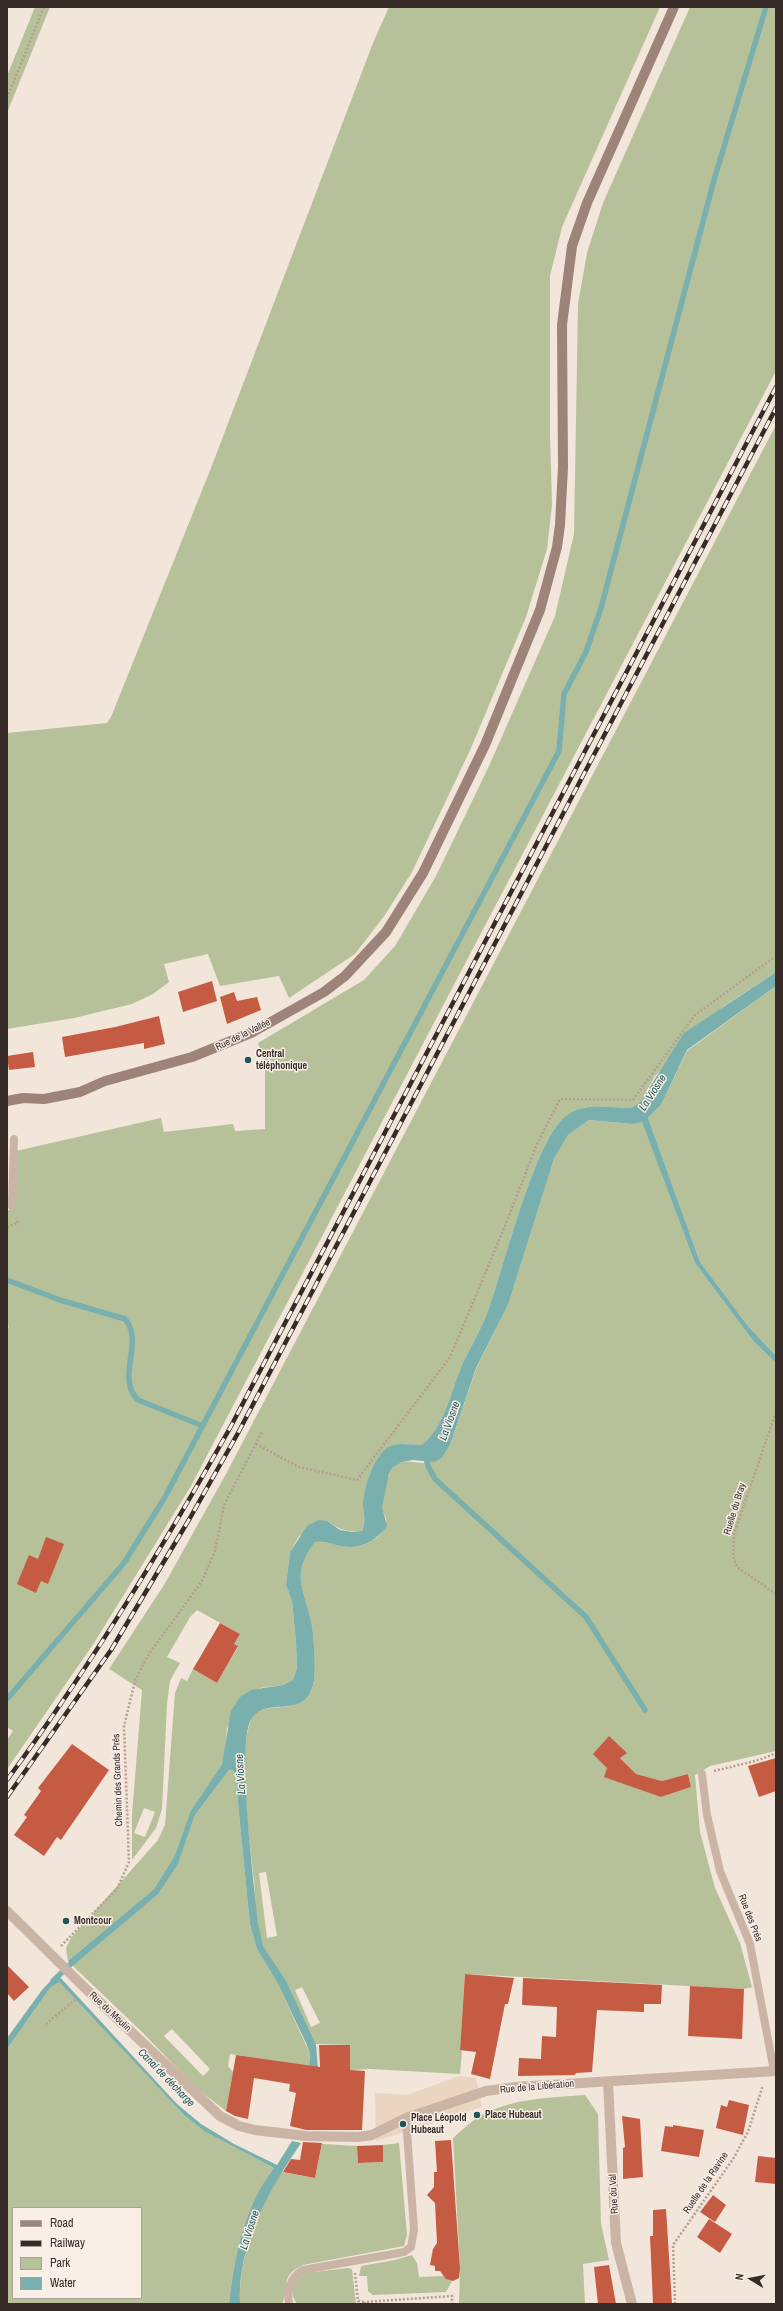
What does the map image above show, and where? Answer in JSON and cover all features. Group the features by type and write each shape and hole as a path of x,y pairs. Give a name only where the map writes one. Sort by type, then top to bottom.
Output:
{"main road":[{"name":"Rue de la Vallée","path":"7,1101 23,1098 44,1099 80,1092 104,1082 186,1060 253,1032 324,992 345,976 386,932 423,873 485,745 525,650 544,596 557,547 561,518 563,467 562,325 572,246 587,203 674,7"}],"street":[{"name":"Rue du Moulin","path":"7,1911 78,1982 220,2116 239,2126 310,2136"},
{"name":"Rue de la Libération","path":"310,2136 372,2135 406,2118 486,2091 772,2071"},
{"name":"Rue du Val","path":"608,2082 616,2243 632,2304"}],"lane":[{"path":"12,1206 14,1138"},
{"name":"Rue des Prés","path":"702,1774 707,1815 720,1871 750,1944 772,2071"},
{"path":"289,2304 290,2283 293,2278 303,2270 404,2252 411,2247 414,2230 406,2118"}],"path":[{"path":"7,98 44,7"},
{"path":"256,1444 299,1466 357,1480 450,1357 506,1226 537,1144 560,1100 633,1100 695,1015 776,956"},
{"name":"Ruelle du Bray","path":"776,1412 734,1534 733,1556 737,1566 776,1594"},
{"name":"Chemin des Grands Prés","path":"53,1956 117,1889 128,1862 124,1726 135,1681 147,1657 202,1581 215,1551 224,1505 262,1432"},
{"path":"702,1774 759,1760 776,1753"},
{"path":"46,2024 73,2002"},
{"name":"Ruelle de la Ravine","path":"675,2304 673,2245 733,2159 748,2132 772,2071"},
{"path":"356,2274 358,2301 365,2303 452,2296 452,2304"}],"green space":[{"path":"35,7 50,7 7,113 7,76"},
{"path":"389,7 660,7 562,227 550,276 550,433 552,505 547,549 526,617 471,748 412,872 385,915 355,954 289,998 279,976 220,986 208,954 164,964 169,982 153,994 132,1004 74,1018 7,1029 7,733 107,723 111,717 211,468 373,43"},
{"path":"690,7 776,7 776,371 191,1486 94,1643 7,1769 7,1740 13,1731 7,1727 7,1330 9,1326 7,1325 7,1211 11,1209 16,1151 161,1118 164,1132 233,1124 235,1131 265,1129 265,1063 258,1043 364,980 395,946 436,876 489,766 555,616 574,534 578,304 587,253 603,203"},
{"path":"776,425 776,972 724,1006 655,1076 641,1101 631,1108 582,1108 567,1115 555,1128 543,1149 532,1175 486,1315 462,1365 437,1428 422,1445 394,1445 387,1448 381,1454 367,1481 363,1500 364,1522 362,1531 343,1530 327,1521 299,1536 290,1552 286,1585 292,1601 296,1642 297,1668 293,1680 283,1685 260,1688 227,1728 225,1753 222,1764 190,1812 175,1855 154,1889 68,1961 66,1948 71,1938 158,1840 165,1825 175,1693 181,1678 187,1681 193,1669 217,1683 238,1647 234,1644 240,1634 197,1610 190,1617 167,1657 180,1663 170,1681 167,1704 162,1809 156,1828 132,1860 132,1815 142,1690 109,1669 164,1585 226,1474","holes":["144,1808 155,1812 145,1837 134,1833"]},
{"path":"776,986 776,1356 748,1326 700,1262 648,1118 661,1105 687,1051"},
{"path":"589,1120 633,1124 642,1121 695,1263 754,1342 776,1363 776,1751 710,1766 695,1775 700,1832 715,1888 740,1943 752,1987 744,1989 465,1974 460,2074 370,2069 350,2070 350,2045 316,2044 286,1982 265,1950 260,1938 256,1913 246,1798 245,1754 247,1735 251,1720 257,1713 264,1709 294,1705 303,1701 310,1694 315,1676 314,1642 311,1621 302,1589 301,1572 303,1563 315,1542 326,1542 352,1547 373,1541 381,1534 386,1524 386,1519 382,1510 382,1503 388,1479 394,1466 401,1462 424,1463 442,1458 450,1445 476,1369 508,1305 554,1159 568,1135","holes":["594,1754 620,1758 636,1774 662,1781 688,1774 691,1787 661,1797","266,1872 277,1936 267,1938 259,1873","302,1987 320,2023 311,2027 295,1990"]},
{"path":"229,1770 232,1770 235,1773 250,1925 257,1949 278,1984 310,2054 309,2066 230,2054 228,2066 233,2072 226,2111 195,2087 143,2033 73,1966 113,1932 178,1864 195,1815","holes":["172,2029 210,2069 203,2076 164,2036"]},
{"path":"59,1982 184,2115 204,2131 274,2168 256,2200 243,2233 234,2268 229,2304 7,2304 7,2049 50,1988"},
{"path":"585,2095 598,2114 601,2224 609,2260 583,2264 585,2304 459,2304 460,2269 453,2138 477,2118 502,2106 543,2098"},
{"path":"399,2143 407,2235 404,2246 303,2265 295,2269 290,2274 286,2282 286,2292 282,2304 240,2304 242,2270 251,2235 264,2202 281,2172 315,2178 322,2144 357,2146 358,2163 383,2162 383,2145"},
{"path":"412,2255 417,2263 419,2277 444,2276 452,2281 446,2292 373,2295 368,2291 367,2276 359,2276 361,2266 395,2260"},
{"path":"348,2268 352,2269 356,2304 297,2304 293,2295 294,2286 298,2279 306,2273"}],"shaded area":[{"name":"Place Léopold Hubeaut","path":"459,2076 476,2078 482,2107 376,2141 375,2093 407,2095"}],"water":[{"name":"La Viosne","path":"776,972 776,986 687,1050 661,1105 648,1118 700,1262 748,1326 776,1356 776,1363 754,1342 695,1263 642,1122 633,1124 589,1120 568,1135 554,1159 508,1305 476,1368 450,1445 442,1458 434,1462 413,1460 402,1462 393,1467 389,1474 382,1507 387,1526 377,1537 365,1544 352,1547 344,1547 324,1542 315,1542 303,1563 301,1580 313,1633 315,1660 314,1681 310,1693 303,1701 295,1705 268,1708 259,1711 252,1718 247,1732 245,1755 250,1849 258,1923 263,1946 286,1981 316,2044 318,2068 309,2066 310,2054 306,2043 278,1984 257,1949 250,1925 235,1773 232,1770 229,1770 195,1815 178,1864 158,1894 73,1966 68,1961 154,1889 175,1855 190,1812 222,1764 231,1711 240,1697 251,1690 283,1685 293,1680 297,1668 296,1642 292,1601 286,1585 290,1552 307,1526 318,1520 327,1521 340,1530 352,1532 362,1531 364,1522 363,1500 367,1481 375,1462 387,1448 393,1445 422,1445 437,1428 462,1365 486,1315 532,1175 543,1149 555,1128 567,1115 582,1108 631,1108 641,1101 684,1033"},
{"name":"La Viosne","path":"57,1974 177,2104 201,2124 234,2144 277,2165 292,2141 301,2143 267,2199 257,2219 244,2261 240,2282 240,2304 229,2304 239,2246 247,2218 253,2204 274,2168 204,2131 184,2115 59,1982 50,1988 7,2049 7,2038 42,1990"}],"building":[{"path":"212,981 217,1001 183,1012 178,992"},
{"path":"234,992 237,1001 257,997 261,1010 227,1024 220,997"},
{"path":"159,1016 165,1044 144,1049 144,1043 65,1057 62,1037 115,1027"},
{"path":"33,1052 35,1067 9,1070 7,1056"},
{"path":"46,1537 64,1544 48,1584 41,1581 36,1593 17,1584 29,1555 38,1559"},
{"path":"220,1623 240,1634 234,1644 238,1646 217,1683 193,1669"},
{"path":"609,1736 627,1753 620,1758 636,1774 662,1781 688,1774 691,1787 661,1797 604,1777 607,1768 593,1754"},
{"path":"72,1744 109,1770 61,1840 57,1837 44,1856 14,1835 27,1817 24,1815 41,1791 38,1788"},
{"path":"776,1758 776,1791 759,1797 748,1766"},
{"path":"7,1965 29,1987 14,2001 7,1993"},
{"path":"465,1974 514,1978 508,2004 505,2004 490,2079 471,2074 476,2052 460,2050"},
{"path":"523,1978 662,1985 661,2004 644,2004 644,2012 597,2010 592,2072 576,2073 575,2075 518,2076 519,2058 541,2059 542,2036 556,2037 557,2007 522,2005"},
{"path":"690,1986 744,1989 742,2039 688,2036"},
{"path":"319,2045 350,2045 350,2070 365,2071 362,2130 306,2130 290,2126 296,2093 289,2091 290,2084 254,2078 248,2119 235,2116 226,2111 236,2055 320,2067"},
{"path":"729,2100 749,2105 743,2135 716,2128 721,2105 727,2107"},
{"path":"622,2116 640,2119 643,2177 623,2179 623,2148 625,2147"},
{"path":"673,2125 704,2130 699,2157 661,2151 665,2126 673,2127"},
{"path":"451,2140 460,2269 459,2278 453,2281 446,2279 440,2271 435,2271 435,2266 430,2265 433,2249 437,2243 435,2203 427,2195 434,2187 434,2172 437,2172 435,2141"},
{"path":"303,2142 322,2143 315,2178 283,2172 291,2159 300,2160"},
{"path":"383,2145 383,2162 358,2163 357,2146"},
{"path":"758,2156 776,2158 776,2184 755,2182"},
{"path":"713,2195 726,2205 715,2222 700,2212"},
{"path":"666,2209 672,2304 653,2304 650,2236 653,2236 653,2210"},
{"path":"709,2219 732,2234 720,2253 697,2237"},
{"path":"609,2265 616,2304 598,2304 594,2267"}],"waterway":[{"path":"7,1699 124,1563 165,1497 559,751 564,694 586,652 601,608 714,180 766,7"},
{"path":"7,1280 60,1300 125,1319 130,1328 132,1338 129,1381 132,1391 138,1400 203,1426"},
{"path":"425,1456 435,1479 586,1617 645,1710"},
{"path":"53,1981 76,1959"}],"railway":[{"path":"7,1780 38,1737 124,1607 230,1428 776,387"},
{"path":"7,1797 111,1650 190,1518 238,1433 776,408"}],"place":[{"name":"Central téléphonique","path":"248,1060"},
{"name":"Montcour","path":"66,1921"},
{"name":"Place Hubeaut","path":"477,2115"},
{"name":"Place Léopold Hubeaut","path":"403,2124"}],"water label":[{"name":"Canal de décharge","path":"166,2078"}]}
